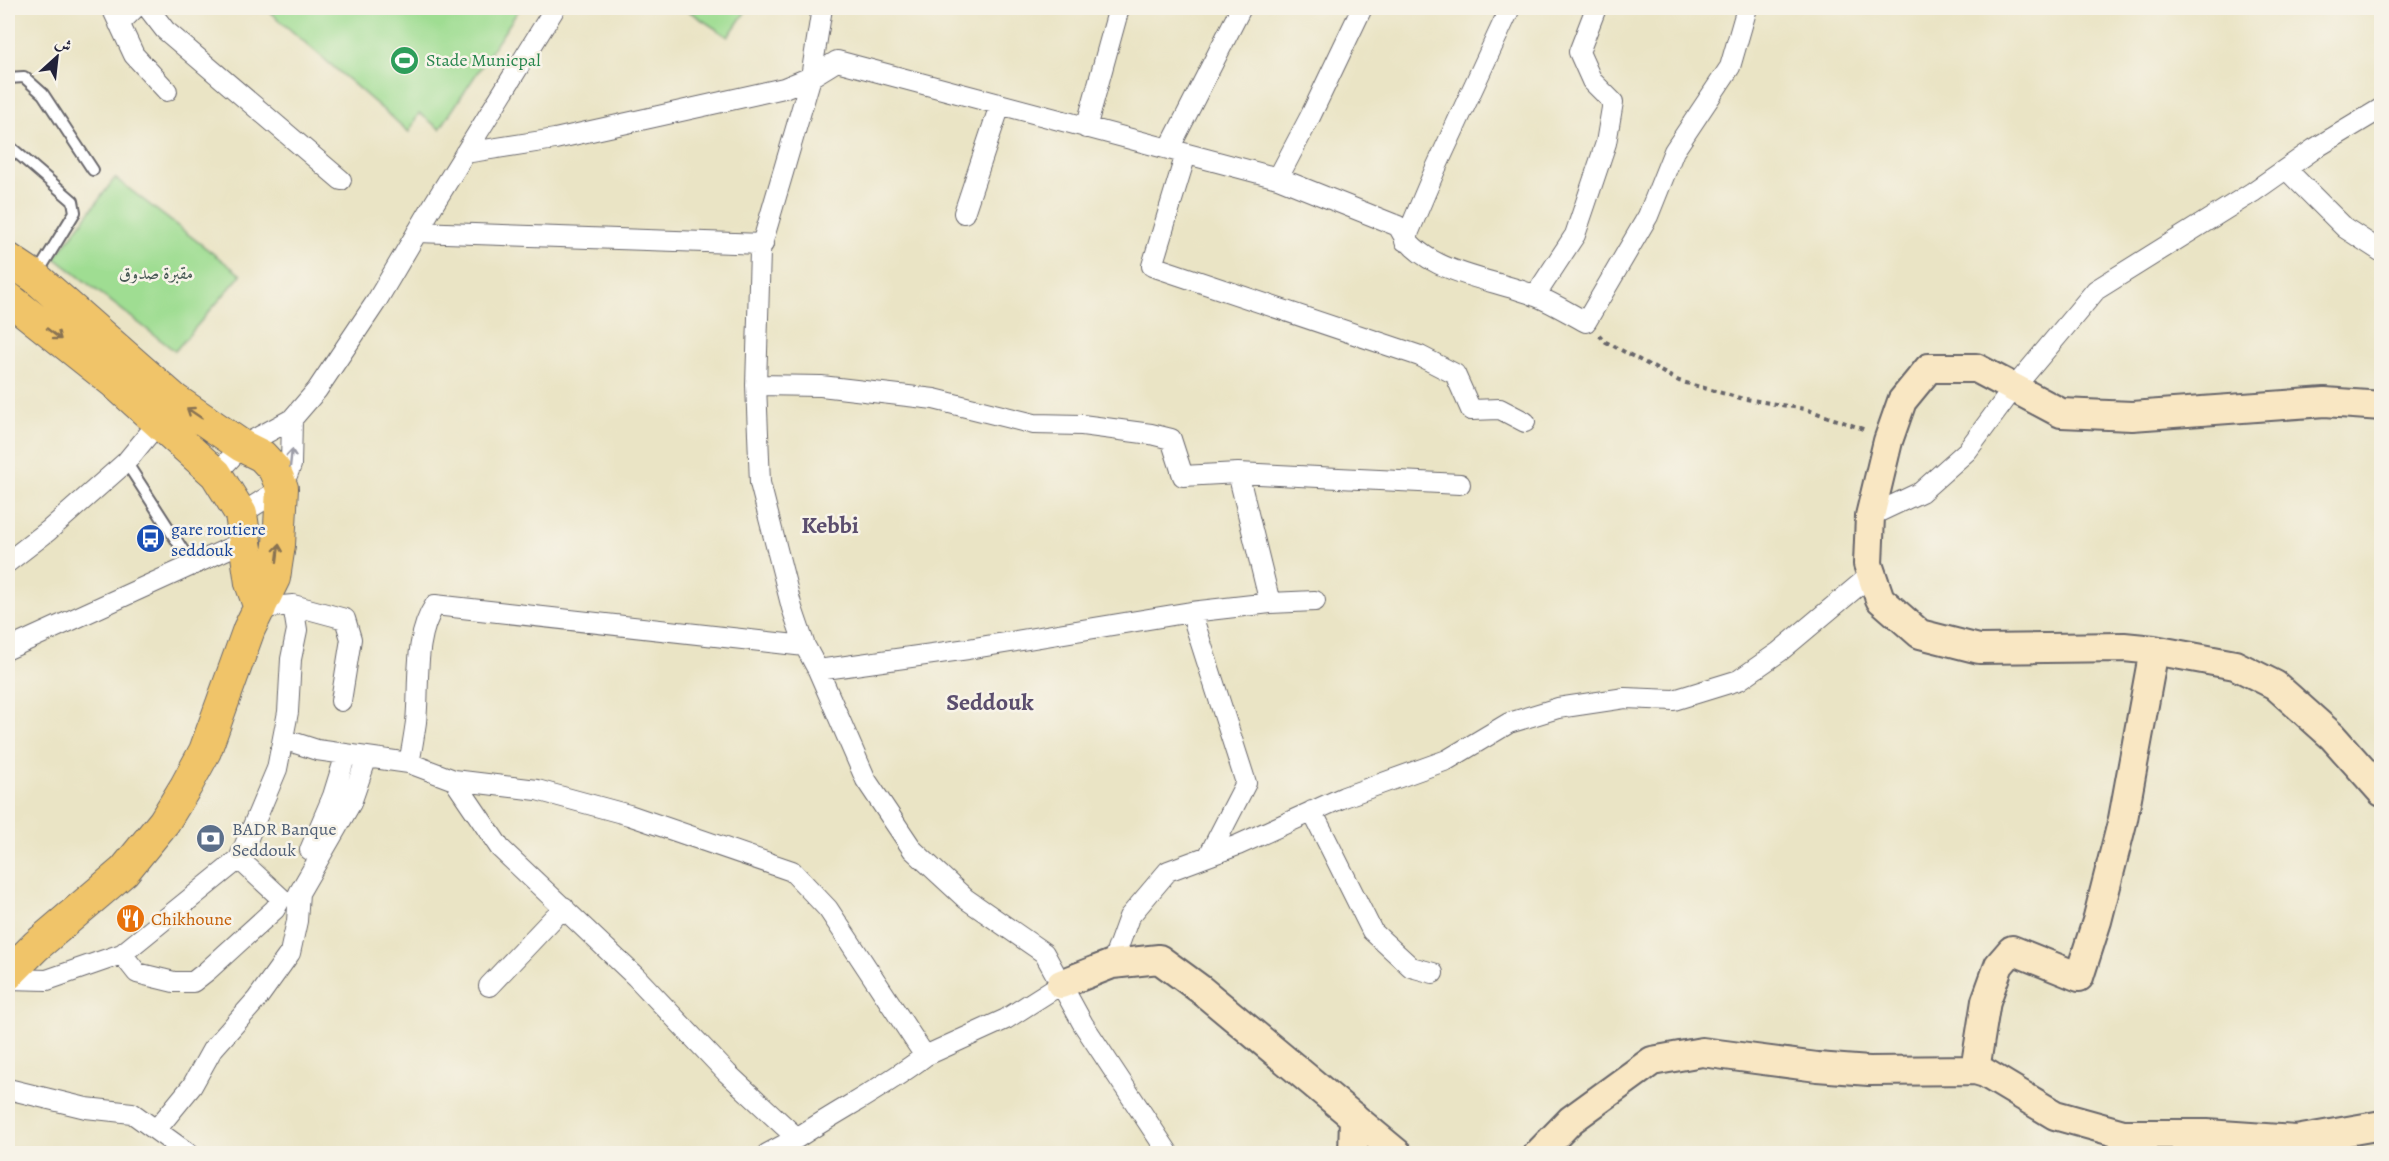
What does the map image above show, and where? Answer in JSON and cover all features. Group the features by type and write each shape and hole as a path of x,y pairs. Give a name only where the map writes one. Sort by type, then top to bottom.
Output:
{"main road":[{"path":"8,259 35,277 175,400 242,446 262,456 273,469 282,488 279,545 274,578 249,629 205,751 164,822 124,871 36,946 8,974"},
{"path":"8,298 115,382 216,474 243,527 251,583 260,608"}],"street":[{"path":"135,8 115,16 134,55 167,91"},
{"path":"148,8 165,30 341,180"},
{"path":"216,474 242,446 292,419 317,390 370,312 555,8"},
{"path":"822,8 811,77 760,251 756,385 760,483 792,608 805,646 818,670 866,780 914,850 966,899 1044,953 1094,1041 1169,1154"},
{"path":"1086,128 1119,8"},
{"path":"1241,8 1177,152 1152,266 1420,356 1455,374 1471,410 1500,409 1525,423"},
{"path":"1278,178 1362,8"},
{"path":"1405,241 1435,170 1510,8"},
{"path":"1535,296 1575,235 1606,143 1613,102 1592,81 1579,52 1596,8"},
{"path":"465,153 555,139 784,88 811,77 837,61 1278,178 1398,226 1405,241 1449,269 1535,296 1586,322 1648,216 1674,152 1730,67 1747,8"},
{"path":"964,213 1000,105"},
{"path":"1870,516 1921,492 1967,451 2013,389 2096,290 2253,192 2314,148 2382,108"},
{"path":"2286,169 2345,228 2382,252"},
{"path":"417,232 763,244"},
{"path":"2382,406 2325,402 2132,416 2061,413 1976,368 1929,368 1902,401 1888,441 1870,516 1868,564 1881,599 1920,634 1979,649 2124,647 2154,650 2235,665 2275,686 2332,736 2382,792"},
{"path":"756,385 821,386 934,399 1034,424 1082,425 1151,434 1171,439 1183,476 1238,473 1460,484"},
{"path":"8,649 193,566 243,527 282,488 291,465 292,419"},
{"path":"8,562 48,531 126,462 158,423"},
{"path":"1238,473 1269,603"},
{"path":"1112,964 1129,917 1168,871 1344,797 1447,760 1509,723 1558,708 1624,698 1674,700 1739,680 1779,652 1872,574"},
{"path":"818,670 968,650 1191,612 1269,603 1315,601"},
{"path":"260,608 293,605 345,619 351,639 341,700"},
{"path":"8,979 47,980 122,954 239,859 277,768 288,711 291,659 297,630 293,605"},
{"path":"410,763 416,722 420,650 426,618 435,605 805,646"},
{"path":"1191,612 1246,783 1209,855"},
{"path":"1975,1070 1986,1001 1999,965 2012,950 2079,976 2097,921 2123,819 2154,650"},
{"path":"283,739 317,750 410,763 454,780 537,790 630,815 792,871 828,909 925,1056"},
{"path":"122,954 137,973 174,982 193,982 275,909 292,884 317,837 346,754"},
{"path":"156,1130 192,1086 212,1050 257,999 290,953 297,921 299,893 351,803 366,757"},
{"path":"454,780 500,848 636,977 795,1146"},
{"path":"1312,811 1372,931 1411,967 1433,973"},
{"path":"239,859 281,898"},
{"path":"489,986 564,907"},
{"path":"767,1154 795,1146 850,1103 902,1074 925,1056 1006,1019 1061,984 1112,964 1160,959 1200,989 1398,1154"},
{"path":"1538,1154 1571,1120 1652,1061 1702,1052 1817,1067 1869,1071 1975,1070 1985,1073 2055,1115 2123,1134 2207,1134 2295,1140 2304,1146 2382,1125"},
{"path":"8,1089 87,1108 132,1113 189,1154"},
{"path":"1353,1154 1354,1117"}],"lane":[{"path":"8,78 24,77 43,94 93,170"},
{"path":"8,146 73,201 75,212 35,277"},
{"path":"126,462 193,566"}],"path":[{"path":"1586,322 1606,342 1679,381 1740,398 1805,410 1856,425"}],"green space":[{"name":"Stade Municpal","path":"265,8 520,8 440,129 419,113 409,132"},
{"path":"684,8 748,8 728,37"},
{"name":"مقبرة صدوق","path":"115,178 241,275 175,351 55,258"}],"place":[{"name":"Stade Municpal","path":"405,60"},
{"name":"gare routiere seddouk","path":"150,539"},
{"name":"BADR Banque Seddouk","path":"211,839"},
{"name":"Chikhoune","path":"130,919"}],"district":[{"name":"Kebbi","path":"830,525"},
{"name":"Seddouk","path":"990,702"}]}
